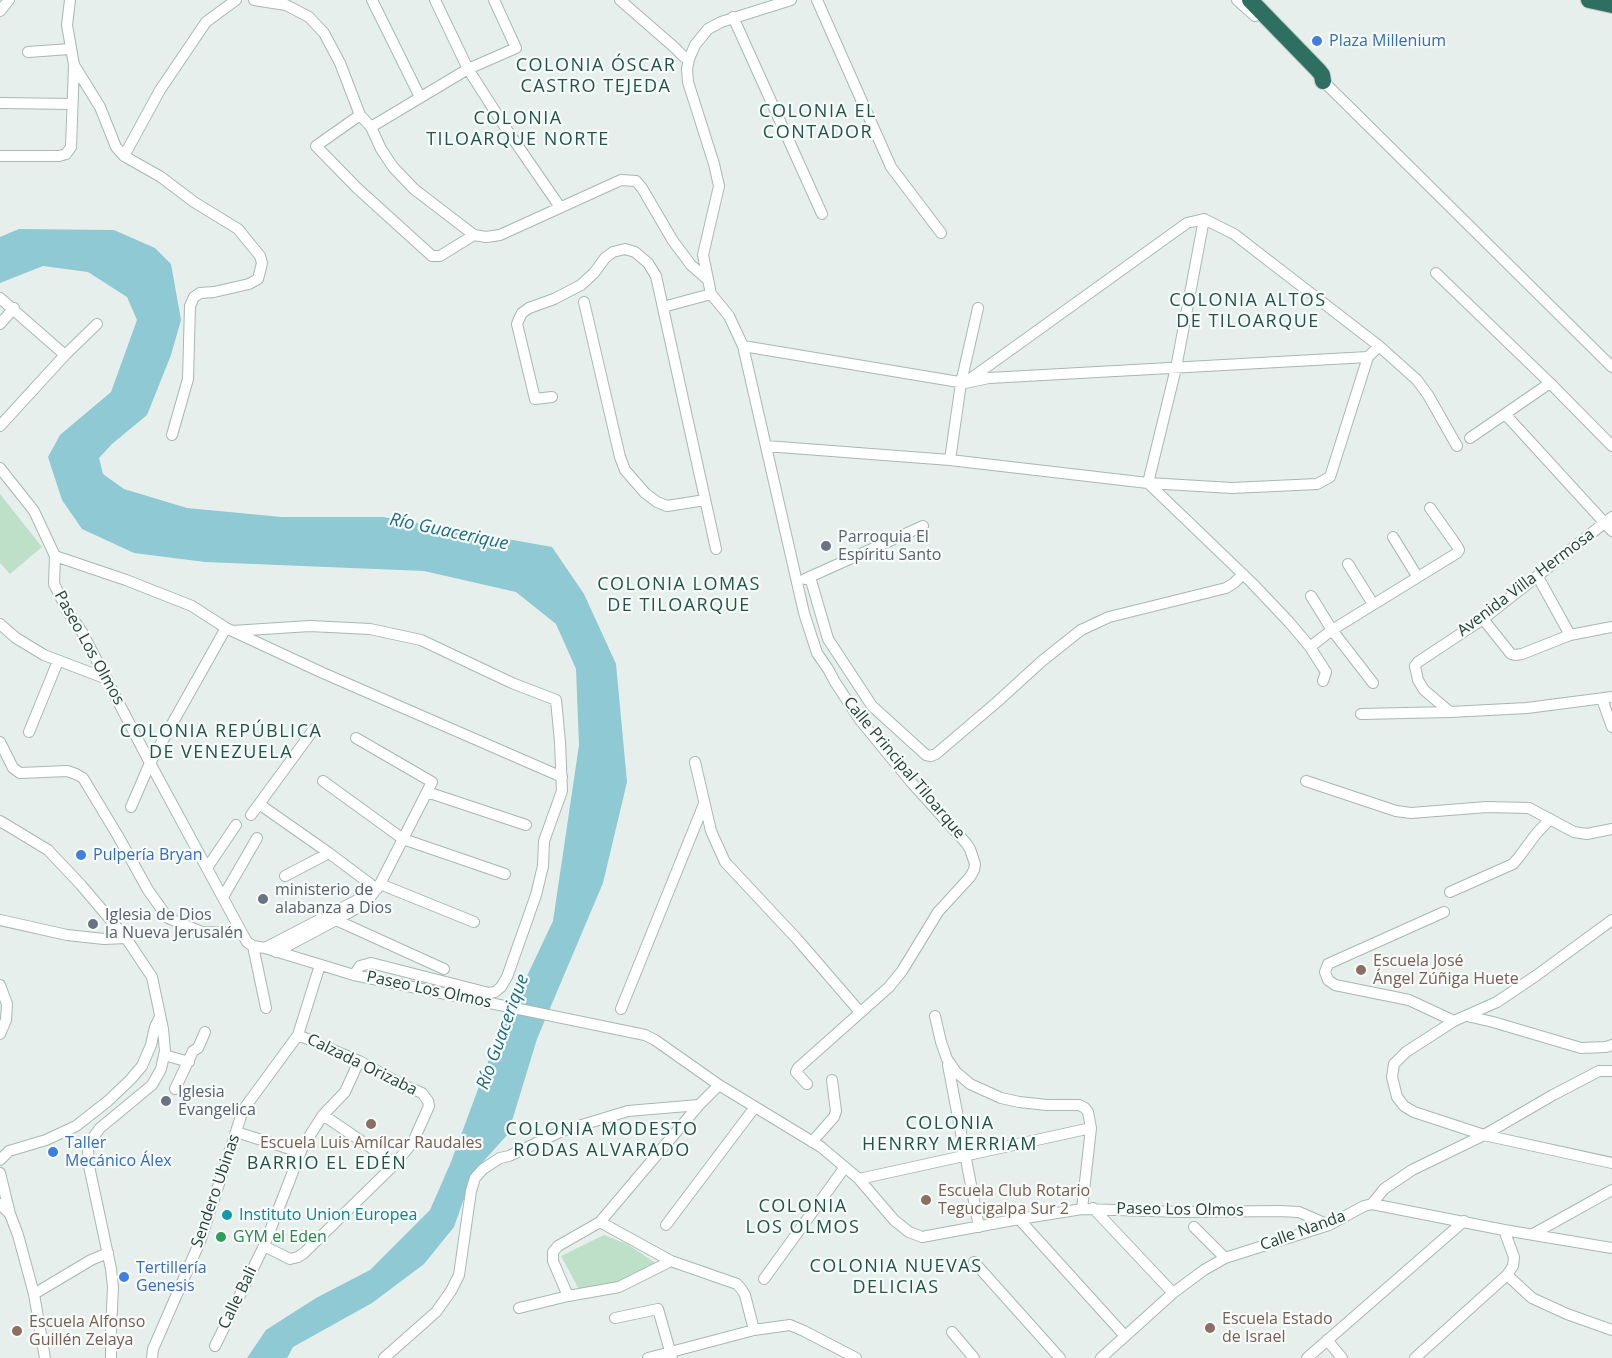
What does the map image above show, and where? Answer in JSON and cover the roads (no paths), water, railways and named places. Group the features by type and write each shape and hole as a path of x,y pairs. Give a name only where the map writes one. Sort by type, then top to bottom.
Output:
{"highway":[{"path":"1250,0 1318,70 1323,81"},
{"path":"1589,0 1612,4"}],"street":[{"path":"0,10 9,0"},
{"path":"70,0 67,25 74,64 99,107 116,147 124,156 161,177 194,202 238,229 260,256 262,263 258,279 249,284 200,293 194,297 190,306 188,380 172,435"},
{"path":"124,156 160,90 206,22 236,0"},
{"path":"254,0 286,5 309,17 324,33 340,63 360,115 371,127 381,149 393,167 414,189 474,235 486,237 500,235 621,180 636,181 673,241 691,264 709,280"},
{"path":"372,0 420,98"},
{"path":"435,0 468,69 560,207"},
{"path":"620,0 689,59"},
{"path":"663,307 711,294 703,255 719,186 688,82 689,59 695,45 708,29 733,17 791,0"},
{"path":"817,0 891,167 941,233"},
{"path":"1238,0 1612,367"},
{"path":"371,127 468,69 516,48 498,3"},
{"path":"733,17 822,214"},
{"path":"28,52 70,49"},
{"path":"0,156 66,154 70,147 74,64"},
{"path":"0,103 72,104"},
{"path":"360,115 316,146 357,188 432,256 440,256 474,235"},
{"path":"1148,483 1176,368 1204,219"},
{"path":"963,383 1187,223 1204,219 1234,234 1379,346 1418,380 1457,446"},
{"path":"552,397 535,399 517,324 522,313 582,285 604,258 613,252 625,249 635,252 648,263 656,276 717,549"},
{"path":"1436,273 1612,446"},
{"name":"Calle Principal Tiloarque","path":"711,294 729,316 743,346 797,583 817,653 860,720 911,782 966,843 975,864 970,877 938,912 890,987 798,1068 796,1072 807,1084"},
{"path":"0,298 65,355"},
{"path":"584,302 625,470 645,494 667,506 705,500"},
{"path":"0,324 14,308"},
{"path":"950,460 978,308"},
{"path":"0,426 65,355 97,324"},
{"path":"743,346 963,383 989,378 1368,357"},
{"path":"766,446 950,460 1148,483 1232,488 1317,484 1330,477 1368,357 1379,346"},
{"path":"1470,438 1550,383"},
{"path":"1505,414 1609,524"},
{"name":"Paseo Los Olmos","path":"0,468 34,511 55,556 54,584 68,612 82,632 242,933 253,946 354,975 645,1035 656,1040 719,1085 821,1147 859,1179 894,1220 912,1234 922,1237 1088,1209 1182,1212 1279,1210 1299,1212 1329,1225"},
{"path":"1148,483 1243,574 1289,622 1310,647 1326,672 1323,681"},
{"path":"1310,647 1332,630 1457,553 1459,550 1457,546 1430,508"},
{"name":"Avenida Villa Hermosa","path":"1450,711 1424,690 1418,681 1415,666 1418,662 1483,619 1609,524"},
{"path":"797,583 923,526"},
{"path":"1393,537 1417,576"},
{"path":"55,556 192,606 229,629 323,673 562,777"},
{"path":"1348,564 1373,604"},
{"path":"810,577 828,639 873,706 926,755 931,756 1081,630 1109,617 1226,588 1243,574"},
{"path":"1538,577 1570,635"},
{"path":"1311,596 1332,630 1373,683"},
{"path":"1483,619 1511,654 1515,655 1570,635 1612,627"},
{"path":"0,624 16,638 44,655 107,679"},
{"path":"229,629 320,627 370,629 421,640 513,683 556,700 562,791 544,841 543,866 536,895 507,977 501,987 489,993 371,963 360,966 354,975"},
{"path":"131,807 150,763 229,629"},
{"path":"29,732 58,661"},
{"path":"1361,714 1527,708 1607,698 1612,727"},
{"path":"251,815 314,729"},
{"path":"265,948 285,942 334,917 375,890 432,783 356,738"},
{"path":"0,742 13,768 20,772 67,771 83,778 148,890 168,918 202,932 242,933"},
{"path":"695,762 711,831 726,862 860,1012"},
{"path":"1306,781 1396,811 1411,813 1487,807 1529,808 1574,832 1587,834 1612,829"},
{"path":"323,782 403,839 505,874"},
{"path":"427,792 526,825"},
{"path":"259,804 375,890 474,922"},
{"path":"621,1010 704,804"},
{"path":"1450,892 1513,864 1550,819"},
{"path":"0,821 48,850 126,938 152,977 165,1051 161,1069 152,1085 100,1128 88,1149 89,1166 113,1287 111,1358"},
{"path":"207,868 236,825"},
{"path":"223,897 257,838"},
{"path":"285,876 328,853"},
{"path":"1444,912 1328,964 1325,972 1328,980 1335,985 1409,1000 1454,1022"},
{"path":"334,917 444,969"},
{"path":"0,920 67,935 104,939 126,938"},
{"path":"1612,920 1497,1002 1454,1022 1406,1052 1394,1064 1392,1077 1397,1097 1404,1106 1414,1112 1484,1135 1612,1163"},
{"path":"276,952 285,942"},
{"path":"253,946 266,1008"},
{"name":"Sendero Ubinas","path":"152,1358 153,1349 201,1239 243,1110 298,1035 320,965"},
{"path":"0,985 7,1004 6,1020 0,1034"},
{"path":"935,1016 947,1059 979,1227"},
{"path":"1467,1016 1581,1048 1612,1046"},
{"path":"0,1160 9,1151 46,1140 76,1126 108,1101 142,1066 160,1017"},
{"path":"175,1089 205,1032"},
{"name":"Calzada Orizaba","path":"298,1035 359,1061 426,1096 429,1106 413,1142 395,1164"},
{"path":"164,1055 189,1062"},
{"path":"947,1059 956,1072 970,1084 1001,1098 1047,1105 1079,1105 1085,1108 1091,1128 1088,1209 1173,1293"},
{"name":"Calle Bali","path":"215,1346 264,1246 303,1146 323,1115 345,1092 359,1061"},
{"name":"Calle Nanda","path":"1101,1358 1173,1293 1225,1258 1329,1225 1372,1204 1384,1190 1412,1170 1484,1135 1599,1071 1612,1071"},
{"path":"812,1142 836,1111 832,1080"},
{"path":"568,1296 554,1261 553,1252 558,1246 600,1222 699,1105 719,1085"},
{"path":"384,1358 436,1312 451,1291 459,1275 471,1191 475,1178 483,1170 500,1158 562,1131 628,1111 699,1105"},
{"path":"666,1225 755,1107"},
{"path":"264,1246 290,1259 298,1257 395,1164 323,1115"},
{"path":"859,1179 1091,1128"},
{"path":"236,1132 300,1152"},
{"path":"764,1279 845,1167"},
{"path":"0,1173 34,1294 45,1358"},
{"path":"1533,1234 1612,1190"},
{"path":"0,1204 10,1214"},
{"path":"1372,1204 1612,1248"},
{"path":"1019,1219 1125,1336"},
{"path":"1307,1358 1464,1221"},
{"path":"600,1222 671,1261 737,1284 745,1295 754,1330"},
{"path":"1194,1227 1225,1258"},
{"path":"1415,1358 1507,1275 1513,1266 1514,1257 1504,1230"},
{"path":"34,1294 91,1260 108,1253"},
{"path":"519,1308 619,1287 671,1261"},
{"path":"974,1262 1060,1358"},
{"path":"1507,1275 1532,1298 1567,1314 1612,1330"},
{"path":"615,1318 658,1309 671,1355"},
{"path":"648,1358 671,1355 754,1330 790,1325 856,1358"},
{"path":"952,1332 974,1358"},
{"path":"1327,1340 1342,1358"}],"water":[{"name":"Río Guacerique","path":"19,229 114,230 155,248 171,264 181,320 171,355 147,415 99,458 103,474 124,489 187,508 282,517 383,517 552,547 584,594 616,664 627,782 603,883 537,1039 508,1134 473,1173 454,1227 424,1264 372,1303 293,1347 287,1358 247,1358 266,1330 316,1298 370,1270 430,1210 451,1162 494,1046 553,921 579,745 576,669 556,624 516,592 424,571 205,562 134,553 82,529 62,500 48,457 60,435 111,392 137,320 127,297 88,272 43,266 0,283 0,237"}],"place":[{"name":"Plaza Millenium","path":"1317,41"},
{"name":"Parroquia El Espíritu Santo","path":"826,546"},
{"name":"Pulpería Bryan","path":"81,855"},
{"name":"ministerio de alabanza a Dios","path":"263,899"},
{"name":"Iglesia de Dios la Nueva Jerusalén","path":"93,924"},
{"name":"Escuela José Ángel Zúñiga Huete","path":"1361,970"},
{"name":"Iglesia Evangelica","path":"166,1101"},
{"name":"Escuela Luis Amílcar Raudales","path":"371,1124"},
{"name":"Taller Mecánico Álex","path":"53,1152"},
{"name":"Escuela Club Rotario Tegucigalpa Sur 2","path":"926,1200"},
{"name":"Instituto Union Europea","path":"227,1215"},
{"name":"GYM el Eden","path":"221,1237"},
{"name":"Tertillería Genesis","path":"124,1277"},
{"name":"Escuela Estado de Israel","path":"1210,1328"},
{"name":"Escuela Alfonso Guillén Zelaya","path":"17,1331"}],"district":[{"name":"COLONIA ÓSCAR CASTRO TEJEDA","path":"596,76"},
{"name":"COLONIA EL CONTADOR","path":"818,122"},
{"name":"COLONIA TILOARQUE NORTE","path":"518,129"},
{"name":"COLONIA ALTOS DE TILOARQUE","path":"1248,311"},
{"name":"COLONIA LOMAS DE TILOARQUE","path":"679,595"},
{"name":"COLONIA REPÚBLICA DE VENEZUELA","path":"221,742"},
{"name":"COLONIA HENRRY MERRIAM","path":"950,1134"},
{"name":"COLONIA MODESTO RODAS ALVARADO","path":"602,1140"},
{"name":"BARRIO EL EDÉN","path":"327,1164"},
{"name":"COLONIA LOS OLMOS","path":"803,1217"},
{"name":"COLONIA NUEVAS DELICIAS","path":"896,1277"}]}
